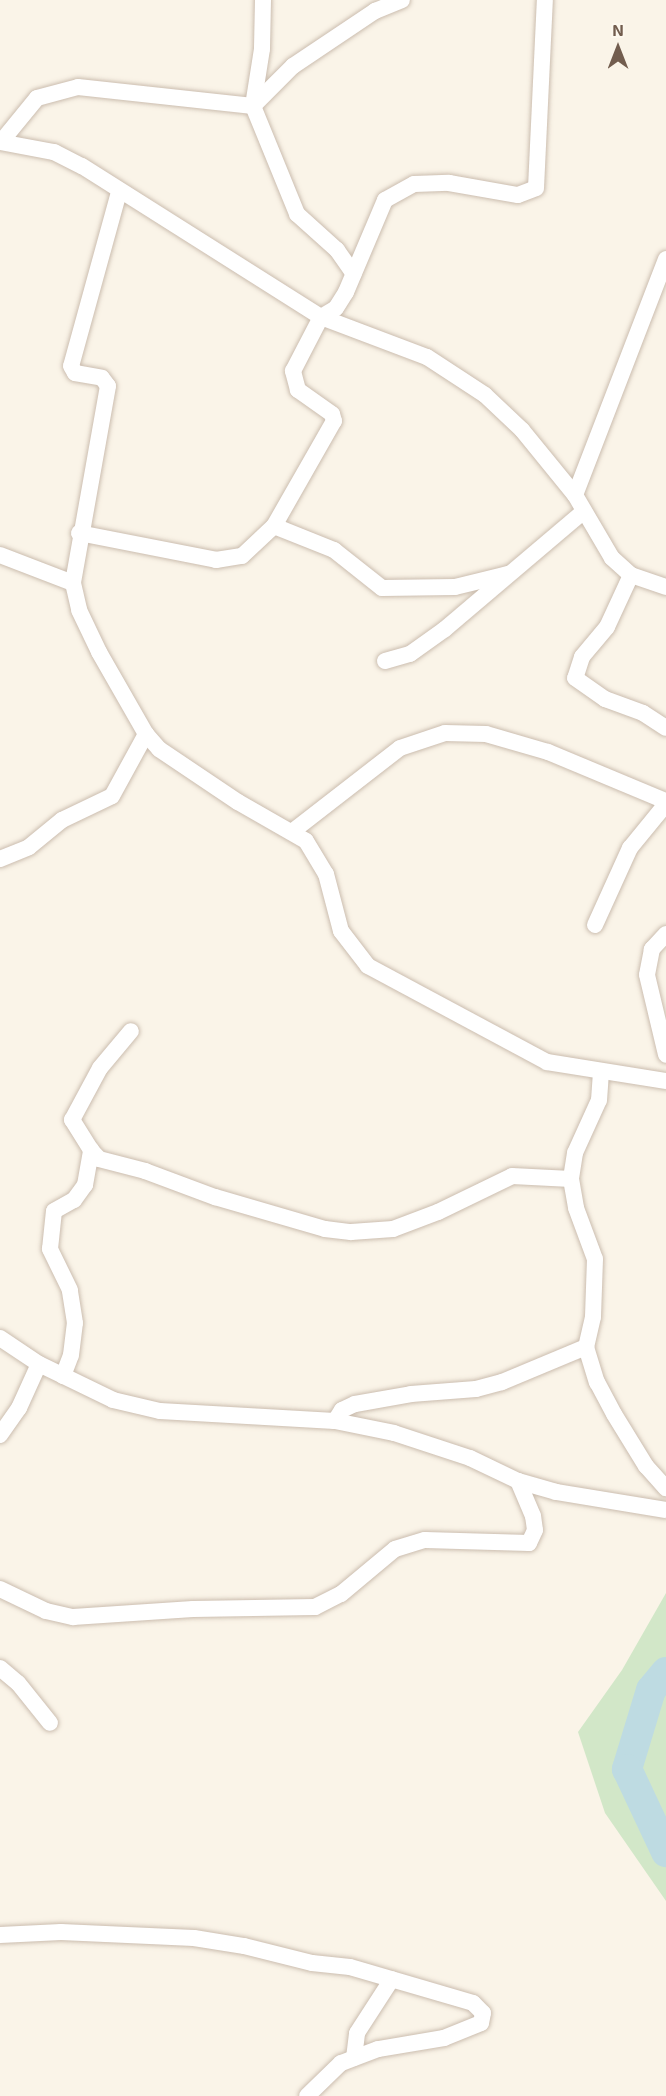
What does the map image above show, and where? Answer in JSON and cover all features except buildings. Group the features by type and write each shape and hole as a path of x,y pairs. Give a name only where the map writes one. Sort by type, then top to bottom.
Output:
{"street":[{"path":"263,0 262,50 253,106 297,214 337,250 354,274"},
{"path":"253,106 293,66 375,11 402,0"},
{"path":"79,533 118,538 194,559 223,560 242,556 274,526 333,424 332,414 298,390 292,378 321,317 336,308 354,274 385,201 403,188 449,183 518,195 536,188 545,0"},
{"path":"253,106 78,87 37,98 0,142 54,152 206,241 321,317 427,357 485,395 522,430 575,495 612,558 631,575 666,587"},
{"path":"119,192 71,366 75,373 102,378 108,386 79,533 73,583 79,610 99,652 146,734 159,749 238,802 293,831 317,855 341,932 368,966 518,1050 546,1062 666,1081"},
{"path":"575,495 666,259"},
{"path":"385,661 420,648 508,574 532,559 583,512"},
{"path":"274,526 333,550 355,564 378,588 455,586 508,574"},
{"path":"0,555 73,583"},
{"path":"631,575 608,627 582,657 575,678 605,699 643,713 666,728"},
{"path":"293,831 400,748 445,733 486,734 548,752 666,802 630,848 595,925"},
{"path":"0,859 28,847 62,820 112,796 146,734"},
{"path":"666,934 652,949 647,975 666,1055"},
{"path":"131,1030 100,1068 72,1120 99,1159 145,1171 215,1197 325,1229 351,1232 393,1229 438,1212 513,1176 571,1179"},
{"path":"601,1072 599,1100 575,1153 571,1179 576,1208 595,1259 593,1317 586,1347 597,1382 614,1414 646,1466 666,1488"},
{"path":"63,1376 71,1355 75,1323 70,1290 52,1259 50,1237 54,1211 74,1200 85,1185 91,1150"},
{"path":"0,1338 39,1364 112,1400 160,1411 335,1421 394,1432 471,1458 518,1481 556,1492 666,1510"},
{"path":"335,1421 342,1410 356,1404 485,1387 586,1347"},
{"path":"0,1435 20,1408 39,1364"},
{"path":"0,1588 46,1611 73,1617 193,1609 315,1608 341,1594 395,1549 425,1540 529,1543 535,1530 533,1516 518,1481"},
{"path":"0,1668 18,1683 50,1723"},
{"path":"0,1935 61,1932 194,1938 312,1963 350,1967 473,2003 483,2018 472,2027 444,2038 354,2058 325,2076 307,2096"},
{"path":"354,2058 357,2032 392,1979"}],"green space":[{"path":"666,1593 666,1901 605,1813 578,1732 622,1670"}],"waterway":[{"path":"666,1672 651,1690 627,1769 666,1852"}]}
